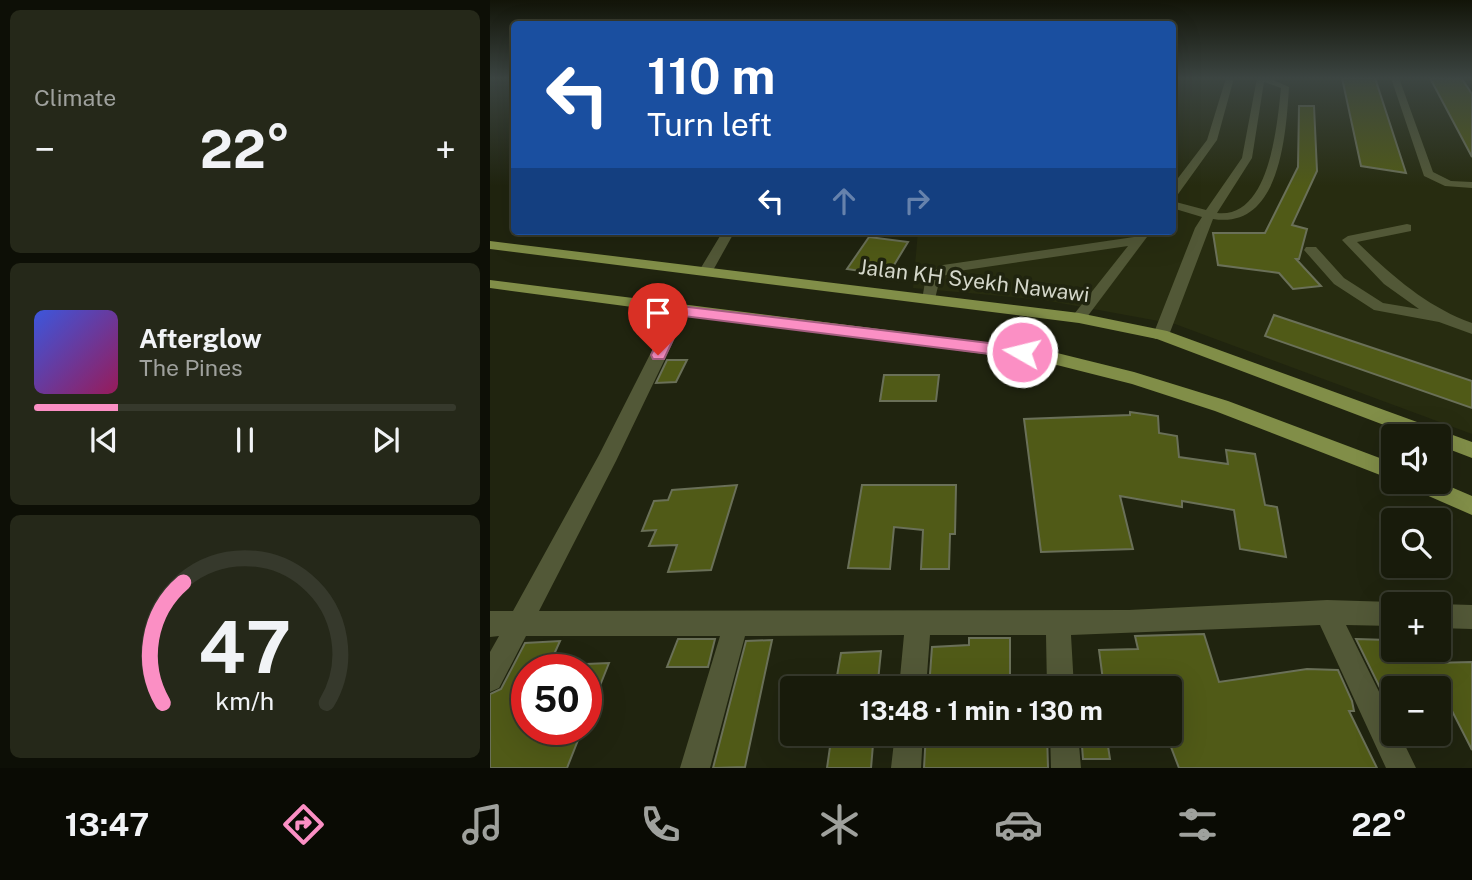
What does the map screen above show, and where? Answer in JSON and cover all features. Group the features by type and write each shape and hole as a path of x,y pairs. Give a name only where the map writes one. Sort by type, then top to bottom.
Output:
{"main road":[{"name":"Jalan KH Syekh Nawawi","path":"490,245 1079,318 1161,335 1403,424"},
{"path":"490,284 680,311 975,346 1097,367 1273,423 1381,467"},
{"name":"Jalan KH Syekh Nawawi","path":"1451,442 1472,450"},
{"path":"1445,494 1472,506"}],"street":[{"path":"1176,190 1212,140 1220,114"},
{"path":"1161,335 1201,228 1247,158 1255,114"},
{"path":"1176,205 1229,218 1245,213 1276,165 1283,114"},
{"path":"1407,114 1428,174 1436,180 1472,185"},
{"path":"1406,228 1348,240 1389,281 1442,318"},
{"path":"706,271 727,235"},
{"path":"929,300 933,276 948,268 1142,235"},
{"path":"1079,318 1142,235"},
{"path":"1311,250 1339,281 1379,307 1442,318 1472,328"},
{"path":"490,679 606,461 680,311"},
{"path":"490,624 1058,622 1327,612 1381,614"},
{"path":"1327,612 1401,768"},
{"path":"1451,616 1472,617"},
{"path":"1058,622 1060,676"},
{"path":"913,676 918,623"},
{"path":"695,768 736,624"},
{"path":"906,768 908,746"},
{"path":"1065,746 1066,768"}],"shaded area":[{"path":"1176,114 1472,114 1472,434 1175,324 1044,300 913,288 918,235 1176,235"}],"building":[{"path":"1299,114 1314,114 1317,171 1292,225 1307,229 1299,259 1296,259 1321,286 1293,289 1279,273 1218,265 1213,233 1265,233 1298,167"},
{"path":"1350,114 1387,114 1406,173 1361,166"},
{"path":"1449,114 1472,114 1472,157"},
{"path":"869,237 908,242 888,275 847,269"},
{"path":"1274,315 1472,381 1472,408 1265,336"},
{"path":"667,360 687,360 676,382 656,383"},
{"path":"884,375 939,375 936,401 880,401"},
{"path":"1130,412 1158,416 1159,433 1177,436 1179,457 1228,464 1226,450 1255,454 1265,505 1277,507 1286,557 1240,549 1234,510 1182,501 1182,507 1120,496 1133,549 1041,552 1024,419 1130,415"},
{"path":"737,485 711,570 668,572 677,545 649,546 656,530 642,531 654,501 668,500 672,490"},
{"path":"862,485 956,485 955,534 950,534 949,569 921,569 923,530 894,527 890,569 848,568"},
{"path":"1204,634 1219,682 1307,669 1338,670 1352,701 1354,711 1349,711 1377,768 1179,768 1171,746 1182,746 1182,676 1102,676 1099,650 1138,649 1135,636"},
{"path":"969,638 1010,638 1010,676 930,676 932,647 969,645"},
{"path":"678,639 715,639 708,667 667,667"},
{"path":"1356,639 1381,640 1381,662 1472,662 1472,750 1451,709 1451,676 1381,676 1381,690"},
{"path":"772,640 745,767 713,768 746,641"},
{"path":"560,641 554,654 519,654 525,643"},
{"path":"881,651 878,676 837,676 841,653"},
{"path":"602,663 609,663 602,680"},
{"path":"511,670 511,745 576,745 567,768 490,768 490,694 501,689"},
{"path":"830,746 873,746 871,768 827,768"},
{"path":"925,746 1047,746 1048,768 924,768"},
{"path":"1082,746 1108,746 1110,759 1083,759"}],"route":[{"path":"658,355 680,311 1022,352"}]}
